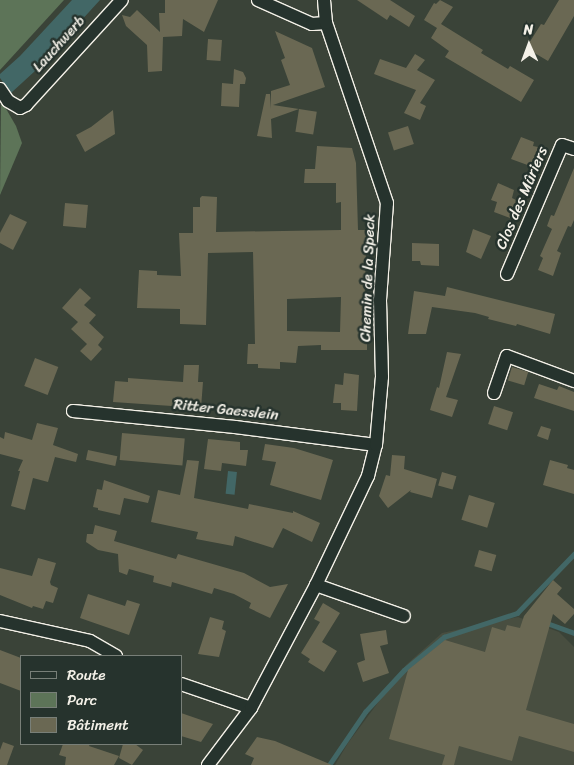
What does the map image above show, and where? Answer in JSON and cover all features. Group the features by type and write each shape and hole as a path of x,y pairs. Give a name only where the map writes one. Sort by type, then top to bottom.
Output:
{"street":[{"name":"Lauchwerb","path":"0,90 8,101 20,108 30,101 122,0"},
{"path":"258,0 312,24 326,23"},
{"name":"Chemin de la Speck","path":"208,765 251,708 316,585 368,476 376,445 382,377 380,300 387,203 326,23 324,0"},
{"name":"Clos des Mûriers","path":"508,274 562,146 574,148"},
{"path":"494,393 507,356 574,381"},
{"name":"Ritter Gaesslein","path":"73,411 235,427 376,445"},
{"path":"316,585 404,616"},
{"path":"0,621 90,641 114,655"},
{"path":"182,684 239,702 251,708"}],"shaded area":[{"path":"518,617 559,632 574,647 574,765 335,765 348,743 406,665 442,633"}],"green space":[{"path":"0,0 64,0 0,70"},
{"path":"1,100 16,126 22,143 0,195"}],"water":[{"path":"72,0 100,0 35,71 11,93 0,78 0,74 20,56"},
{"path":"228,471 237,472 235,495 226,494"}],"building":[{"path":"165,0 218,0 204,32 183,19 182,36 163,37 162,71 148,72 147,45 126,26 122,15 130,17 137,10 160,32 159,13 165,13"},
{"path":"357,0 390,0 415,16 409,27 390,15 387,20"},
{"path":"440,0 453,7 441,24 483,50 481,53 508,69 510,66 534,80 521,102 445,57 449,51 431,38 437,28 424,20 434,3 436,4"},
{"path":"559,0 574,0 574,16 548,61 526,48 541,24 544,25"},
{"path":"275,31 312,48 325,87 273,105 299,109 271,119 272,138 257,136 266,94 270,94 271,109 271,91 290,85 281,60 285,58"},
{"path":"208,39 222,40 221,61 207,60"},
{"path":"415,54 425,60 417,70 435,80 420,103 426,106 420,120 404,113 416,90 374,74 380,59 406,68"},
{"path":"234,69 243,72 246,78 245,84 240,84 239,107 221,106 222,83 233,84"},
{"path":"299,109 317,112 313,135 295,132"},
{"path":"113,110 115,134 85,152 76,135 91,127"},
{"path":"408,126 414,144 394,151 388,132"},
{"path":"521,137 534,142 533,146 538,147 536,153 539,155 533,167 511,159"},
{"path":"317,146 352,148 356,163 358,230 369,230 369,250 366,250 364,334 367,335 367,350 321,350 321,345 298,346 296,363 280,362 280,369 258,368 258,364 247,364 248,344 255,344 253,252 208,253 206,325 180,324 180,309 137,308 139,270 157,271 157,275 181,276 179,233 193,233 193,207 200,207 200,198 202,196 217,197 216,232 341,230 341,202 336,203 336,183 304,183 305,169 315,169","holes":["341,297 340,332 287,331 287,299"]},
{"path":"574,168 574,220 571,227 568,226 557,251 561,253 553,276 538,270 543,258 540,256 552,229 547,226 551,215 554,216"},
{"path":"498,183 514,190 512,198 520,202 510,218 494,212 497,202 491,200"},
{"path":"65,203 88,205 86,228 63,226"},
{"path":"10,214 27,222 13,250 0,243 0,233"},
{"path":"473,229 491,236 481,259 466,252"},
{"path":"412,243 439,244 439,266 421,265 420,261 412,261"},
{"path":"447,287 555,314 550,334 517,324 516,326 488,319 489,317 475,313 432,307 426,334 408,334 414,291 445,296"},
{"path":"80,288 91,298 84,305 96,315 89,323 104,337 98,345 102,349 91,361 80,351 87,344 71,329 78,322 62,308"},
{"path":"447,352 461,354 446,397 458,400 452,417 430,410 437,387 439,388"},
{"path":"35,358 58,367 48,395 24,386"},
{"path":"184,365 199,365 198,382 203,382 201,408 113,402 115,381 128,382 128,378 183,382"},
{"path":"512,367 528,372 524,385 508,380"},
{"path":"344,373 359,375 357,411 341,410 341,403 333,403 335,384 343,385"},
{"path":"539,384 557,390 559,386 574,392 574,411 534,398"},
{"path":"494,406 513,412 507,430 488,424"},
{"path":"37,423 58,428 53,445 78,454 76,462 55,457 48,482 33,478 25,510 11,506 20,471 18,471 23,460 0,454 0,437 4,439 5,432 32,440"},
{"path":"541,426 551,429 548,440 537,436"},
{"path":"122,433 185,438 182,465 120,460"},
{"path":"208,439 240,442 240,450 248,450 246,466 222,463 221,471 204,469"},
{"path":"265,444 294,448 333,460 321,500 270,485 276,462 262,460"},
{"path":"88,450 117,456 115,466 86,460"},
{"path":"392,455 405,456 404,469 437,479 432,498 410,492 411,490 388,508 379,496 386,475 390,476"},
{"path":"187,460 199,461 194,498 248,509 249,504 293,513 293,511 320,523 312,542 283,528 273,548 235,536 233,546 196,539 198,532 151,522 158,490 180,495"},
{"path":"550,460 568,465 567,468 574,470 574,494 543,485"},
{"path":"442,472 456,476 453,490 438,485"},
{"path":"104,480 150,496 148,503 124,498 120,515 98,510 98,508 93,507 97,489 102,490"},
{"path":"469,495 495,503 487,528 461,520"},
{"path":"95,525 117,531 114,541 176,559 178,554 244,573 270,587 288,584 270,618 249,608 251,603 234,594 214,588 212,594 172,582 171,587 153,582 154,576 129,569 127,575 119,572 118,554 98,550 86,542 87,534 93,534"},
{"path":"479,550 496,555 492,571 474,566"},
{"path":"38,558 56,563 50,582 51,585 58,588 53,603 46,601 43,609 33,606 32,608 0,595 0,568 32,576"},
{"path":"553,580 562,588 557,594 574,609 574,614 565,624 553,614 526,710 574,724 574,752 519,736 512,761 459,746 454,765 442,765 445,755 389,739 408,670 445,640 485,652 492,627 505,631 507,625 520,628 524,616"},
{"path":"88,594 125,606 127,600 140,604 129,635 80,618"},
{"path":"323,603 340,613 322,642 337,651 324,672 308,662 310,659 301,653 320,622 314,619"},
{"path":"210,617 224,621 222,629 226,631 219,657 198,654"},
{"path":"386,630 388,644 380,646 389,673 363,682 357,663 365,660 360,634"},
{"path":"0,650 20,658 20,691 0,683"},
{"path":"182,713 213,724 201,742 182,736"},
{"path":"257,737 275,741 332,765 251,765 254,758 245,754"},
{"path":"3,742 14,746 7,765 0,765 0,750"},
{"path":"63,745 90,745 119,756 114,765 65,765 66,757 59,755"},
{"path":"123,745 136,745 143,750 132,765 119,758"}],"waterway":[{"path":"329,765 365,712 404,670 444,637 517,613 574,554"},
{"path":"547,623 574,633"}]}
